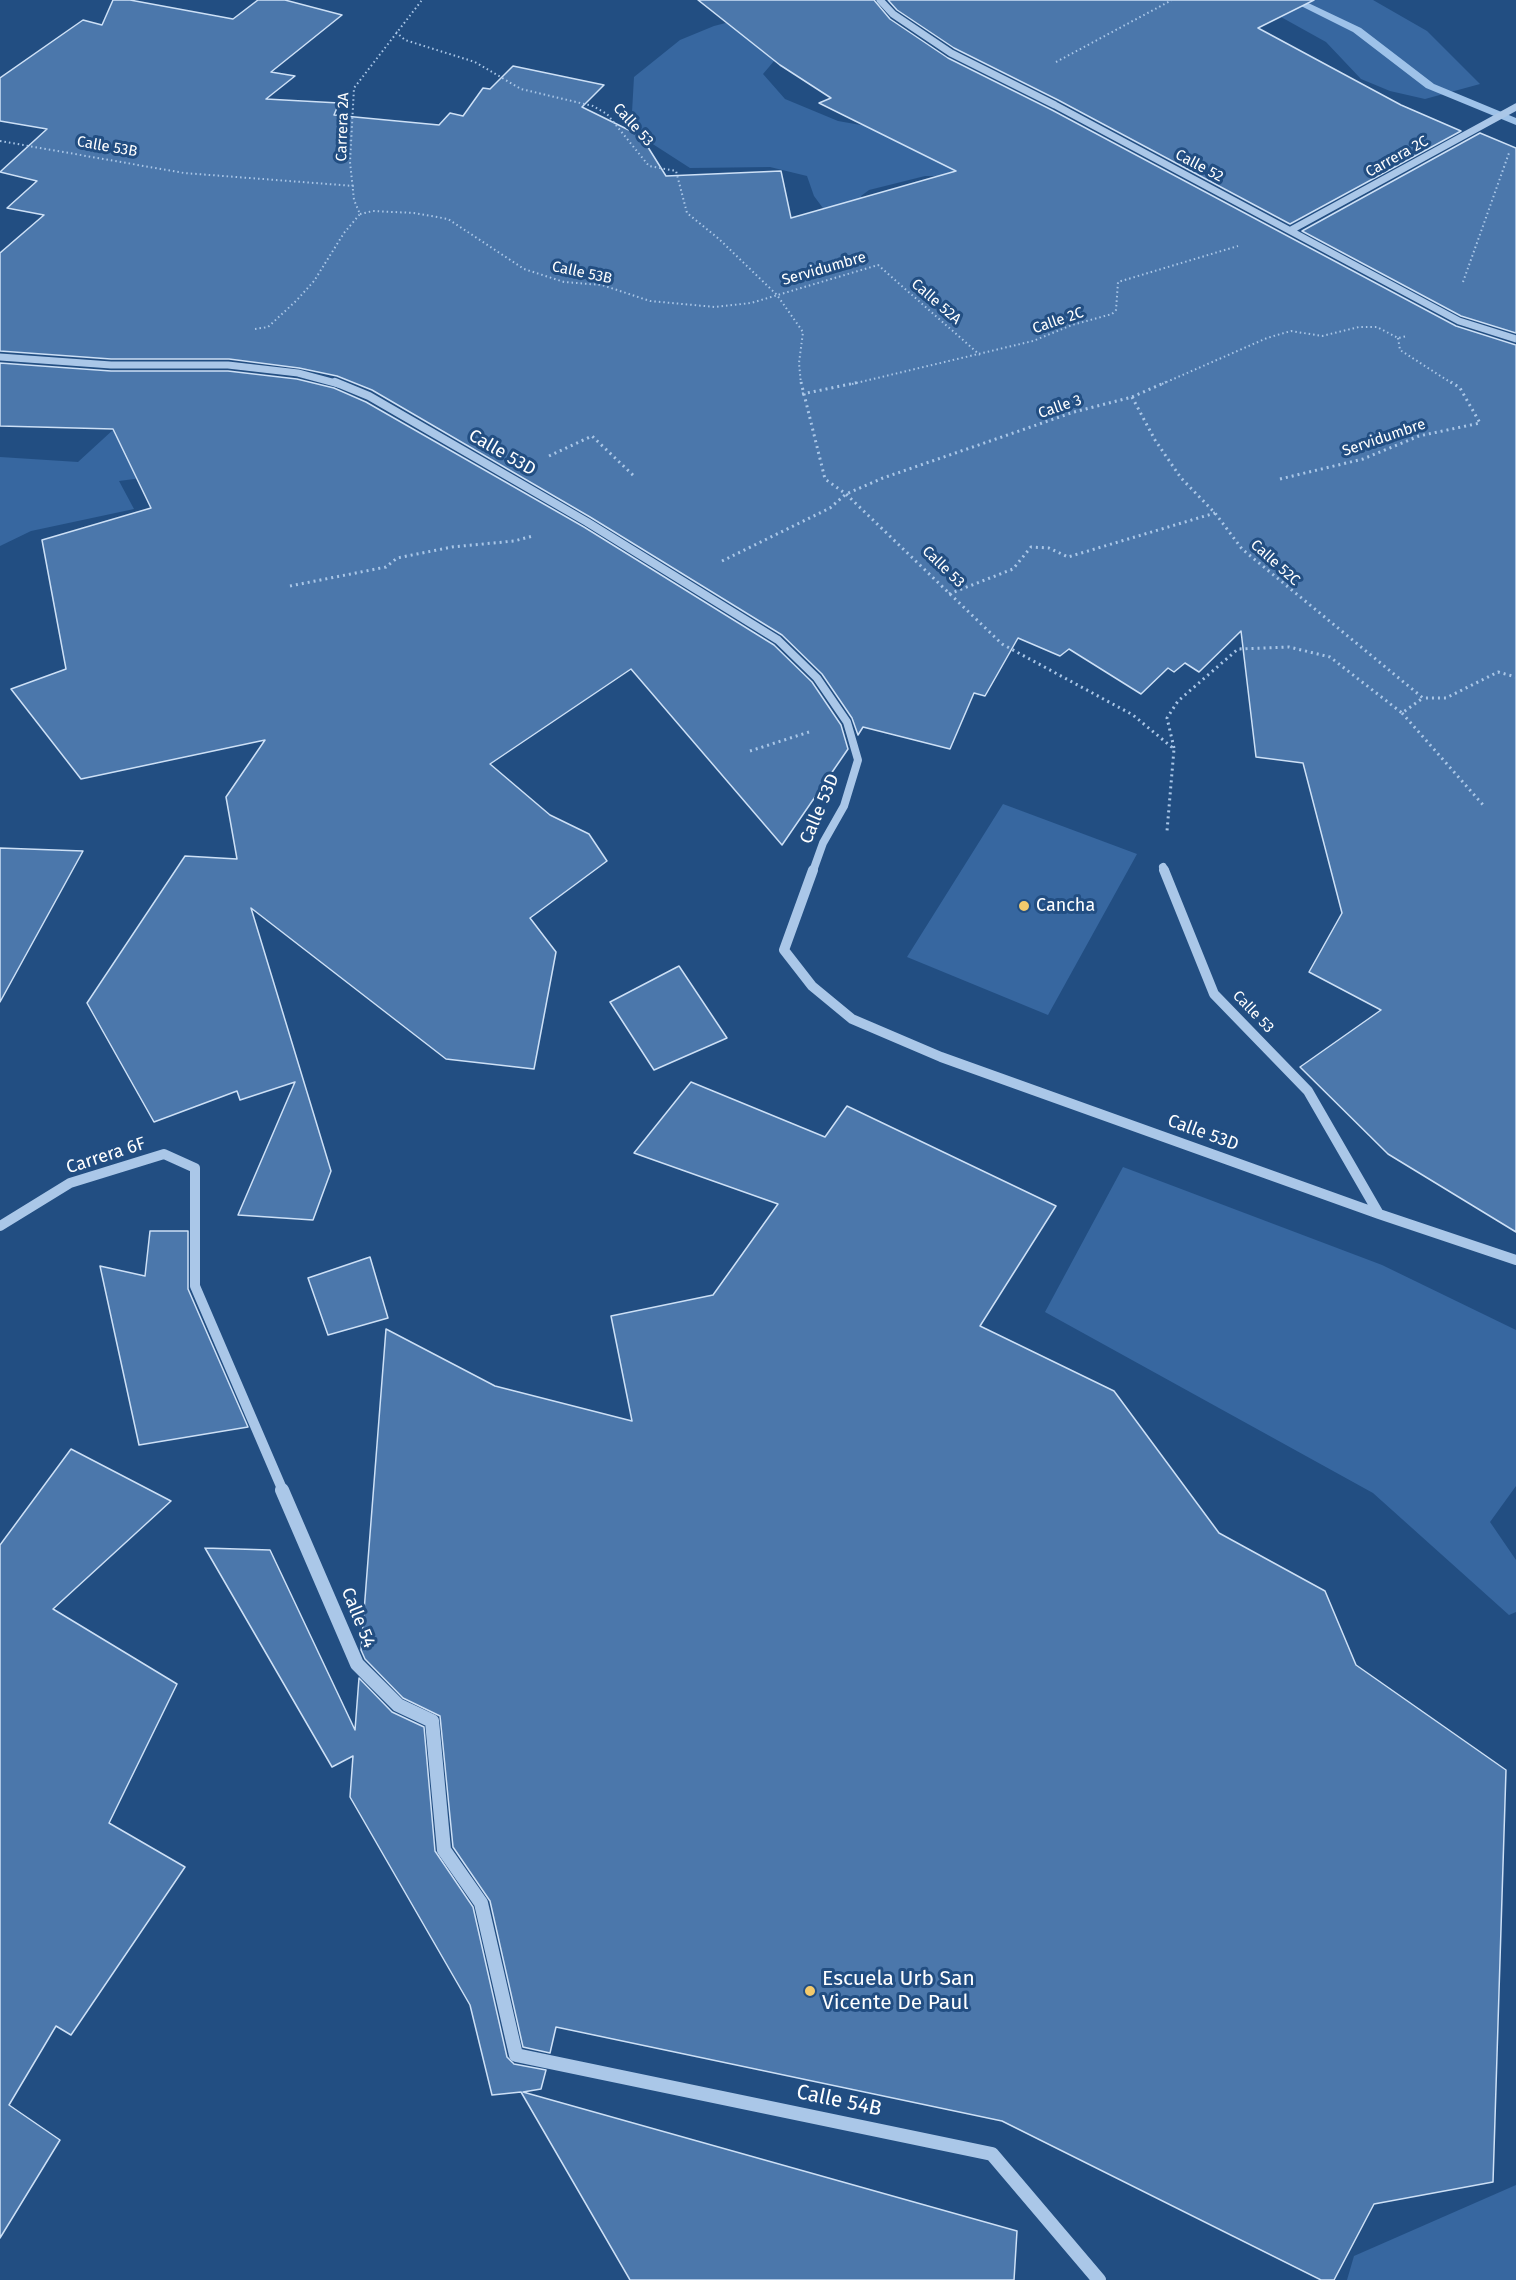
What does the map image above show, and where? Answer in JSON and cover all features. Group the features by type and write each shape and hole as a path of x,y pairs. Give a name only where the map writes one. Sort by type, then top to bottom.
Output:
{"street":[{"name":"Calle 52","path":"880,0 893,14 951,53 1291,230 1447,315 1516,339"},
{"name":"Carrera 2C","path":"1291,230 1516,107"},
{"name":"Calle 53D","path":"0,357 111,365 228,365 298,373 332,381 369,396 587,522 778,640 817,678 847,722 858,760 844,806 823,843 784,950 812,986 852,1019 941,1057 1378,1214 1516,1260"},
{"name":"Calle 53","path":"1163,867 1214,994 1308,1091 1378,1214"},
{"name":"Carrera 6F","path":"0,1226 70,1183 164,1154 195,1168"},
{"name":"Calle 54","path":"195,1168 195,1286 357,1664 398,1705 432,1721 444,1850 481,1903 516,2055"},
{"name":"Calle 54B","path":"516,2055 992,2154 1099,2280"}],"path":[{"name":"Carrera 2A","path":"360,214 354,200 350,162 354,88 422,0"},
{"path":"1012,83 1129,25 1172,0"},
{"name":"Calle 53","path":"396,32 405,40 475,62 521,89 593,106 607,114 649,166 676,171 687,213 719,238 777,295 803,332 799,363 802,394 825,479 846,494 1002,644 1133,715 1174,749"},
{"name":"Calle 53B","path":"0,141 119,159 184,173 354,186"},
{"path":"1447,315 1470,267 1510,151 1516,152"},
{"name":"Calle 53B","path":"360,214 374,211 414,213 448,219 524,269 564,282 602,285 650,301 715,307 751,303 777,295"},
{"path":"228,365 246,334 258,327 268,327 314,281 344,233 360,214"},
{"name":"Calle 2C","path":"802,394 895,375 1033,341 1072,325 1112,314 1116,310 1118,282 1291,230"},
{"name":"Servidumbre","path":"777,295 878,266"},
{"name":"Calle 52A","path":"878,266 980,354"},
{"path":"1398,338 1459,321"},
{"name":"Calle 3","path":"681,581 830,508 846,494 969,447 1026,430 1074,412 1132,397 1267,338 1291,331 1323,336 1359,327 1377,327 1398,338"},
{"name":"Servidumbre","path":"1280,479 1363,459 1419,436 1480,423 1460,388 1400,350 1398,338"},
{"name":"Calle 52C","path":"1132,397 1155,440 1181,478 1215,513 1242,549 1423,698"},
{"path":"506,475 592,436 635,477"},
{"path":"949,594 1013,569 1031,547 1049,548 1068,557 1215,513"},
{"path":"290,586 386,567 398,558 452,547 514,541 543,534"},
{"path":"1163,867 1174,749 1167,718 1178,701 1238,649 1289,647 1330,657 1402,713 1484,806"},
{"path":"1402,713 1423,698 1446,698 1497,672 1516,677"},
{"path":"750,751 814,730"}],"shaded area":[{"path":"1258,0 1373,0 1427,31 1480,84 1425,99 1390,91 1361,79 1326,42 1281,17"},
{"path":"753,16 791,41 763,74 785,99 838,121 883,129 984,169 948,176 925,176 869,190 861,196 867,206 843,235 814,196 807,176 770,167 690,168 631,130 634,77 680,40 714,26"},
{"path":"126,418 194,471 119,481 134,509 31,531 0,546 0,457 78,462"},
{"name":"Cancha","path":"1003,804 1137,854 1048,1015 907,957"},
{"path":"1123,1167 1382,1265 1516,1330 1516,1486 1490,1522 1516,1560 1516,1612 1509,1615 1373,1493 1045,1312"},
{"path":"1516,2185 1516,2280 1347,2280 1354,2256"}],"building":[{"path":"113,0 130,0 233,19 258,0 285,0 342,15 271,72 295,76 266,99 339,103 334,115 439,125 450,113 463,116 483,88 490,89 513,66 604,85 582,107 641,136 666,176 781,171 791,218 956,171 819,103 831,98 780,65 698,0 874,0 890,19 948,58 1052,110 1456,326 1516,345 1516,1232 1388,1154 1300,1067 1381,1010 1309,972 1342,913 1303,763 1256,757 1241,631 1199,672 1185,663 1174,672 1168,668 1141,694 1069,649 1060,656 1018,638 985,696 974,693 950,749 863,727 858,735 852,718 822,674 782,635 590,517 372,390 337,376 299,368 229,359 111,359 0,351 0,253 44,215 7,208 37,181 0,172 47,129 0,121 0,78 83,20 102,25"},
{"path":"888,0 1314,0 1258,28 1401,105 1461,131 1290,224 1058,100 954,48 897,10"},
{"path":"1480,133 1516,148 1516,333 1461,316 1302,231"},
{"path":"0,363 111,371 228,371 297,379 334,388 366,402 584,527 774,645 812,682 841,725 848,749 782,845 631,669 490,764 550,815 589,834 607,861 530,918 556,952 534,1069 446,1059 251,908 331,1171 313,1220 238,1215 295,1082 240,1100 237,1091 154,1122 87,1003 185,856 237,859 226,797 265,740 81,779 11,689 66,669 42,540 151,508 113,429 0,426"},
{"path":"0,848 83,851 0,1002"},
{"path":"679,966 727,1038 654,1070 610,1002"},
{"path":"691,1082 825,1137 847,1106 1056,1206 980,1326 1114,1391 1219,1533 1325,1591 1356,1665 1506,1770 1493,2182 1374,2204 1334,2280 1321,2280 1002,2121 556,2027 550,2053 523,2047 490,1901 453,1847 440,1716 403,1698 365,1659 361,1650 386,1329 495,1386 632,1421 611,1316 713,1295 778,1204 634,1153"},
{"path":"150,1231 188,1231 188,1289 248,1427 139,1445 100,1266 145,1276"},
{"path":"370,1257 388,1318 328,1335 308,1278"},
{"path":"71,1449 171,1501 53,1609 177,1684 109,1823 185,1867 71,2035 56,2026 9,2105 60,2140 0,2238 0,1545"},
{"path":"205,1548 270,1550 355,1730 359,1678 392,1712 424,1727 435,1851 473,1907 507,2057 514,2064 546,2070 541,2089 523,2092 1017,2231 1014,2280 630,2280 521,2092 492,2095 470,2005 350,1797 353,1756 332,1767"}],"waterway":[{"path":"1294,0 1357,30 1430,86 1516,122"}],"place":[{"name":"Cancha","path":"1024,906"},
{"name":"Escuela Urb San Vicente De Paul","path":"810,1991"}]}
